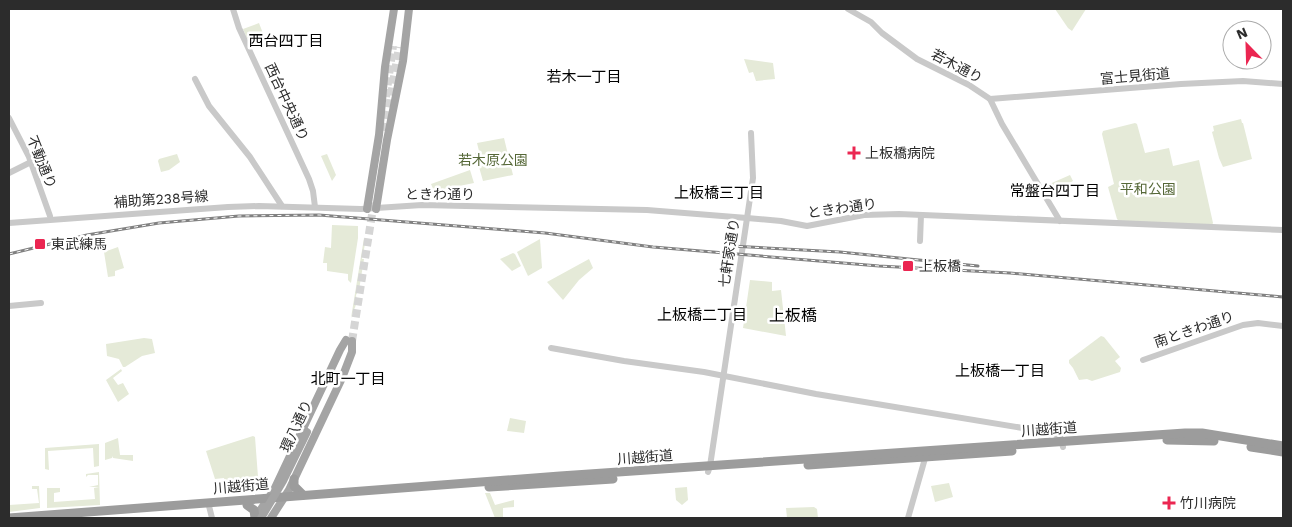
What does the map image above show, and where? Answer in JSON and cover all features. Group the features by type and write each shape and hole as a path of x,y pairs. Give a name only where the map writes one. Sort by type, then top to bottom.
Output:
{"highway":[{"name":"川越街道","path":"68,518 268,500 709,469 909,451 926,454 1202,433 1283,446"},
{"name":"川越街道","path":"1062,445 1204,440 1283,452"},
{"name":"川越街道","path":"284,499 302,494 709,469"},
{"path":"296,475 294,486 302,494"},
{"name":"川越街道","path":"9,518 209,505 247,505 268,500"},
{"path":"247,505 254,510 255,518"}],"main road":[{"path":"367,209 380,124 385,67 394,9"},
{"path":"399,9 396,47 404,9"},
{"path":"376,209 389,127 403,61 409,9"},
{"path":"380,124 387,121 389,127"},
{"path":"255,518 268,500 286,465 340,350 349,341 352,352 342,378 284,499 271,518"},
{"name":"環八通り","path":"267,518 285,488 349,341"},
{"name":"環八通り","path":"261,518 309,433"},
{"path":"286,465 296,475"}],"street":[{"name":"西台中央通り","path":"233,9 239,28 310,182 315,207"},
{"name":"若木通り","path":"848,9 871,22 882,33 917,59 969,85 990,99 1002,124 1060,221"},
{"path":"195,79 209,106 250,157 282,206"},
{"name":"富士見街道","path":"990,99 1099,92 1181,84 1243,81 1283,84"},
{"name":"不動通り","path":"9,118 31,162 50,216"},
{"name":"七軒家通り","path":"709,469 754,173 751,133"},
{"path":"9,173 31,162"},
{"name":"ときわ通り","path":"315,207 376,209 422,205 647,210 781,221 807,226 864,215 921,215 1283,230"},
{"name":"補助第238号線","path":"9,223 228,207 315,207"},
{"path":"920,242 921,215"},
{"path":"9,306 41,303"},
{"name":"南ときわ通り","path":"1144,360 1243,325 1258,323 1283,326"},
{"path":"551,348 624,361 724,375 816,394 1043,432 1058,435 1062,445"},
{"path":"908,518 926,454"},
{"path":"209,505 212,518"}],"green space":[{"path":"1055,9 1086,9 1072,31"},
{"path":"259,23 264,36 249,43 243,29"},
{"path":"744,59 773,63 775,79 756,81 753,72 749,73"},
{"path":"1241,119 1252,159 1223,167 1212,132 1214,131 1213,126"},
{"name":"平和公園","path":"1137,124 1145,153 1169,148 1173,166 1199,160 1212,225 1119,221 1117,219 1108,187 1114,184 1102,134 1103,131"},
{"name":"若木原公園","path":"504,138 513,175 483,181 475,153 479,151 477,143"},
{"path":"177,154 180,162 169,170 161,172 159,159"},
{"path":"327,154 336,175 332,181 321,156"},
{"path":"470,170 474,183 434,191 431,184"},
{"path":"1070,175 1073,181 1051,193 1045,186"},
{"path":"332,225 358,226 351,283 348,280 348,274 327,271 327,263 323,263 325,247 331,248"},
{"path":"364,238 366,239 359,290 356,295 357,302 351,318"},
{"path":"540,239 542,268 528,276 517,252"},
{"path":"118,247 124,268 115,271 115,276 108,277 104,252"},
{"path":"513,253 521,266 512,271 500,259"},
{"path":"589,259 593,268 579,280 563,300 547,282"},
{"path":"750,280 772,282 772,291 781,290 786,336 743,328"},
{"path":"1101,336 1104,337 1120,357 1115,361 1121,368 1120,372 1092,381 1087,379 1079,380 1069,360"},
{"path":"144,338 152,339 155,353 142,356 125,367 123,367 119,359 107,356 106,344"},
{"path":"121,369 122,371 113,378 118,385 123,383 129,394 118,402 106,380"},
{"path":"510,418 526,421 524,433 507,431"},
{"path":"253,436 255,437 258,477 251,484 240,485 239,481 225,482 224,478 215,479 206,451"},
{"path":"118,438 120,455 133,455 133,461 113,458 112,456 112,458 105,460 105,443"},
{"path":"99,444 99,466 94,467 93,448 48,451 49,470 45,469 45,448"},
{"path":"99,472 100,505 47,508 47,488 60,488 60,492 54,493 54,502 95,499 94,488 99,487 89,487 98,485 98,475 88,475 86,477 86,474"},
{"path":"949,483 953,497 935,502 931,486"},
{"path":"32,486 39,486 40,508 9,512 9,505 39,503 37,489 32,489"},
{"path":"687,487 688,500 682,505 676,500 675,488"},
{"path":"485,493 490,493 495,505 514,500 514,507 503,508 503,518 495,518"},
{"path":"814,507 817,509 818,518 787,518 786,508"}],"tunnel":[{"path":"386,97 393,46"},
{"path":"385,131 399,47"},
{"path":"352,341 374,202"}],"railway":[{"path":"9,254 87,235 159,223 239,216 319,215 545,233 653,247 879,266 1010,273 1283,297"},
{"path":"731,246 840,252 978,266"}],"place":[{"name":"上板橋病院","path":"854,153"},
{"name":"東武練馬","path":"40,244"},
{"name":"上板橋","path":"908,266"},
{"name":"竹川病院","path":"1169,503"}],"district":[{"name":"西台四丁目","path":"286,41"},
{"name":"若木一丁目","path":"584,77"},
{"name":"常盤台四丁目","path":"1055,191"},
{"name":"上板橋三丁目","path":"719,193"},
{"name":"上板橋二丁目","path":"702,315"},
{"name":"上板橋","path":"793,315"},
{"name":"上板橋一丁目","path":"1000,371"},
{"name":"北町一丁目","path":"348,379"}]}
